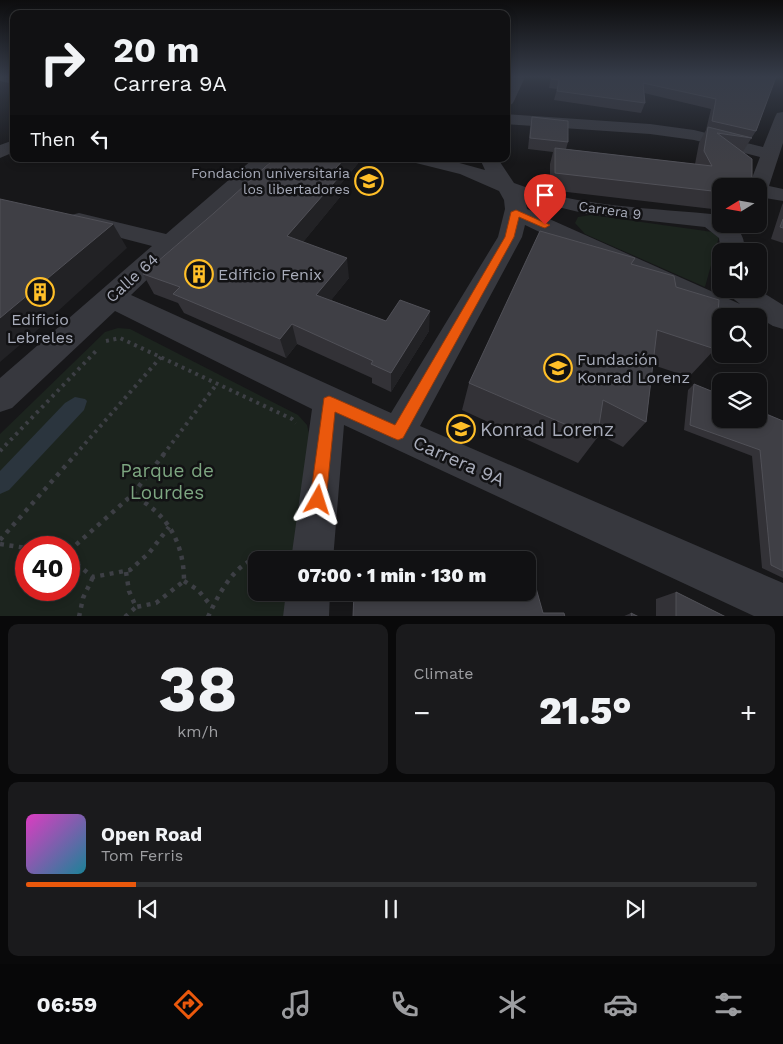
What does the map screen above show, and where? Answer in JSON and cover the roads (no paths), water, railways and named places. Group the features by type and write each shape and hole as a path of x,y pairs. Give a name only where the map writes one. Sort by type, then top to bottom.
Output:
{"street":[{"path":"762,178 783,117"},
{"path":"510,119 650,129 694,136 770,154"},
{"name":"Calle 64","path":"0,398 261,162"},
{"path":"435,162 466,170 512,200"},
{"path":"398,434 510,237 512,200 491,162"},
{"path":"768,193 783,196"},
{"name":"Carrera 9","path":"512,200 535,196 587,207 712,221"},
{"name":"Carrera 9","path":"512,200 578,240 723,308"},
{"path":"578,240 570,231 568,223 571,216 587,207"},
{"path":"56,214 171,243"},
{"name":"Carrera 9A","path":"111,297 398,434 783,606"},
{"path":"750,298 783,318"},
{"path":"767,329 783,336"},
{"path":"313,551 329,402"},
{"path":"306,616 308,601"}],"place":[{"name":"Fondacion universitaria los libertadores","path":"369,181"},
{"name":"Edificio Fenix","path":"199,274"},
{"name":"Edificio Lebreles","path":"40,292"},
{"name":"Fundación Konrad Lorenz","path":"558,368"},
{"name":"Konrad Lorenz","path":"461,429"}],"park label":[{"name":"Parque de Lourdes","path":"167,481"}]}
